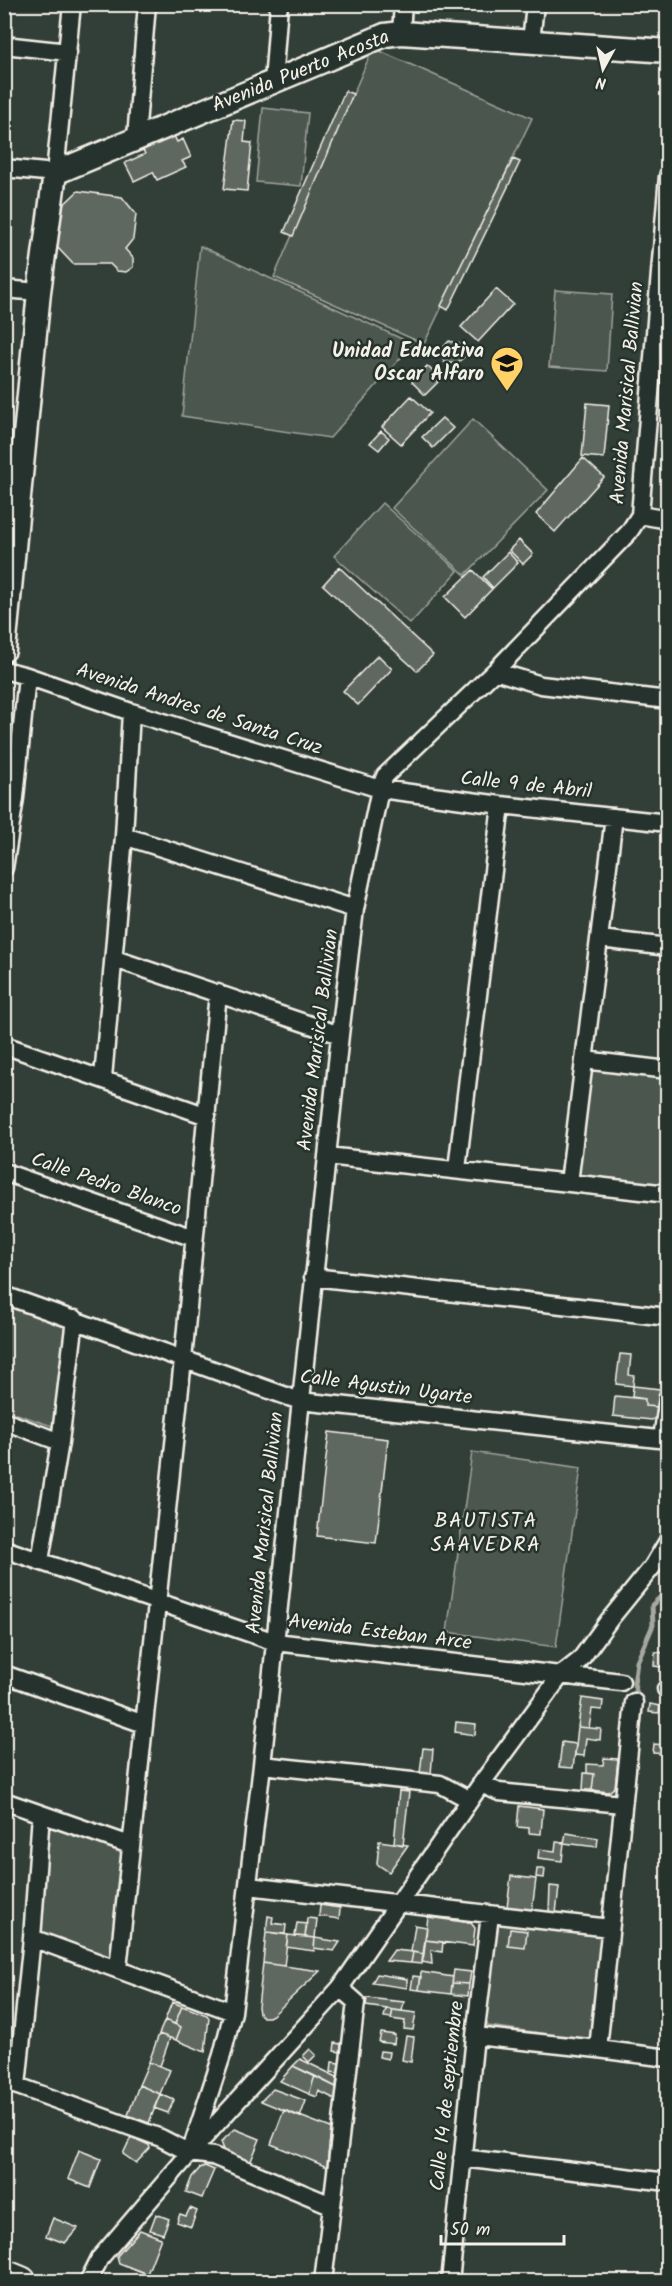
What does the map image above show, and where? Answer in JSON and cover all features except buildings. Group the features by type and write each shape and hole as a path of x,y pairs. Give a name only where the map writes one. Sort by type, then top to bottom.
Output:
{"highway":[{"path":"4,2275 21,2282"}],"street":[{"path":"4,650 13,475 55,172 72,4"},
{"path":"136,138 147,4"},
{"path":"273,83 279,4"},
{"path":"401,33 403,4"},
{"path":"531,42 535,4"},
{"name":"Avenida Puerto Acosta","path":"55,172 273,83 385,34 401,33 668,51"},
{"path":"4,45 68,52"},
{"path":"4,168 55,172"},
{"name":"Avenida Marisical Ballivian","path":"190,2154 222,2055 233,2012 262,1765 340,1035 356,909 380,789 385,776 495,672 629,532 640,515 667,183"},
{"path":"4,289 39,292"},
{"path":"640,515 668,520"},
{"name":"Avenida Andres de Santa Cruz","path":"4,670 380,789"},
{"path":"495,672 541,685 668,700"},
{"path":"4,868 10,797 27,676"},
{"path":"103,1078 115,959 131,712"},
{"name":"Calle 9 de Abril","path":"380,789 668,823"},
{"path":"457,1169 501,805"},
{"path":"569,1183 614,817"},
{"path":"124,836 356,909"},
{"path":"600,939 668,947"},
{"path":"115,959 340,1035"},
{"path":"118,1969 183,1360 218,993"},
{"path":"4,1045 207,1116"},
{"path":"584,1060 668,1070"},
{"path":"327,1156 668,1194"},
{"name":"Calle Pedro Blanco","path":"4,1172 194,1238"},
{"path":"313,1277 668,1317"},
{"name":"Calle Agustin Ugarte","path":"4,1295 300,1401 665,1440 668,1397"},
{"path":"40,1561 60,1442 75,1319"},
{"path":"4,1421 60,1442"},
{"path":"88,2282 100,2258 190,2154 340,1988 481,1784 561,1675 580,1660 653,1566 668,1541"},
{"name":"Avenida Esteban Arce","path":"4,1549 275,1642 621,1682"},
{"path":"4,1674 144,1724"},
{"path":"598,2049 634,1702"},
{"path":"262,1765 440,1784 470,1800"},
{"path":"481,1784 499,1792 622,1804"},
{"path":"4,1801 130,1845"},
{"path":"41,1814 32,1938 11,2083 161,2138 190,2154 213,2156 331,2205"},
{"path":"248,1886 399,1902 490,1916 610,1928"},
{"name":"Calle 14 de septiembre","path":"450,2282 475,2036 490,1916"},
{"path":"32,1938 233,2012"},
{"path":"323,2282 356,2002 340,1988"},
{"path":"475,2036 668,2058"},
{"path":"462,2158 668,2182"}],"shaded area":[{"path":"373,48 532,118 424,344 274,277"},
{"path":"263,108 308,113 301,186 256,182"},
{"path":"200,246 413,344 330,438 182,416"},
{"path":"555,290 612,294 607,371 549,367"},
{"path":"473,419 548,490 465,575 392,508"},
{"path":"382,503 458,571 410,624 334,556"},
{"path":"599,1069 667,1078 667,1187 582,1178 577,1173 589,1074"},
{"path":"5,1306 68,1327 55,1427 5,1410"},
{"path":"472,1452 581,1468 556,1647 447,1632"},
{"path":"55,1826 118,1848 122,1852 112,1956 109,1959 40,1932 47,1832"},
{"path":"501,1924 600,1934 602,1940 592,2035 586,2039 488,2026 486,2021 497,1928"}],"waterway":[{"path":"637,1694 634,1684 637,1662 653,1625 652,1605 668,1590"}],"place":[{"name":"Unidad Educativa Oscar Alfaro","path":"507,392"}],"district":[{"name":"BAUTISTA SAAVEDRA","path":"486,1533"}]}
